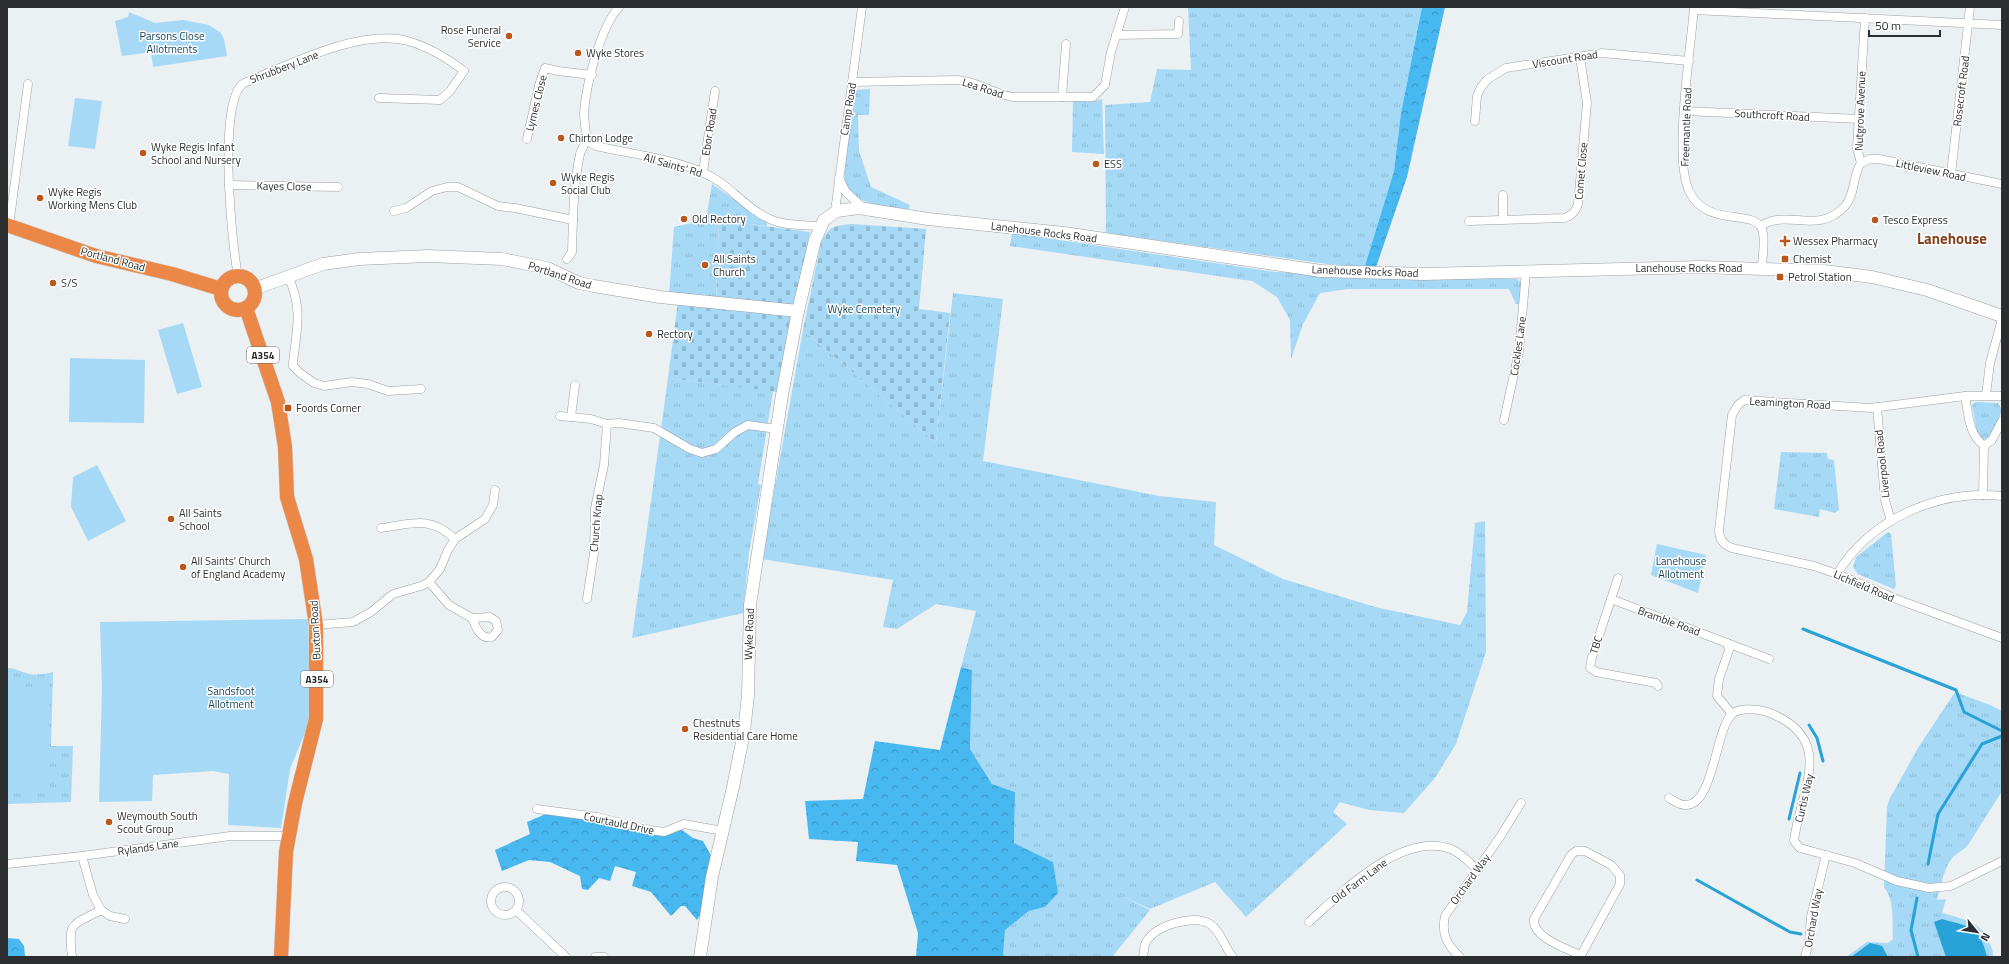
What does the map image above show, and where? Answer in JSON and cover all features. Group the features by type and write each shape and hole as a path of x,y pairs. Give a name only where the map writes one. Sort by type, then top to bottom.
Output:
{"highway":[{"name":"Portland Road","path":"8,225 96,256 172,274 221,289"},
{"path":"238,276 248,280 254,289 254,298 246,308 235,311 230,309 222,301 221,289 229,278 238,276"},
{"name":"Buxton Road","path":"246,308 278,402 284,440 287,497 306,559 316,625 316,719 288,836 284,870 281,957"}],"main road":[{"name":"Lanehouse Rocks Road","path":"837,211 846,208 865,209 928,219 1064,233 1321,271 1417,274 1700,267 1824,271 1872,277 1927,290 2002,318"},
{"path":"798,311 815,240 820,226 829,216 837,211"},
{"name":"Portland Road","path":"254,289 323,264 359,259 428,256 502,259 547,268 579,283 594,286 660,297 798,311"},
{"name":"Wyke Road","path":"700,957 706,908 744,732 748,695 750,605 777,429 798,311"}],"street":[{"path":"567,260 572,252 573,220 580,155 586,140 584,113 592,75 606,26 618,7"},
{"name":"Camp Road","path":"837,211 836,204 839,175 862,7"},
{"path":"1125,7 1116,35 1178,34 1178,21"},
{"name":"Rosecroft Road","path":"1951,174 1970,7"},
{"path":"1694,9 2002,25"},
{"name":"Freemantle Road","path":"1694,9 1685,112 1683,169 1686,184 1692,197 1711,212 1728,217 1751,219 1761,226"},
{"name":"Nutgrove Avenue","path":"1761,226 1772,220 1824,220 1836,214 1850,198 1857,170 1861,163 1858,153 1865,18"},
{"name":"Lea Road","path":"852,82 961,80 1006,96 1093,96 1103,89 1116,35"},
{"name":"Shrubbery Lane","path":"238,276 230,185 230,113 237,88 244,83 342,44 371,39 402,40 413,43 437,53 464,71 450,91 440,100 379,98"},
{"path":"1062,97 1066,44"},
{"name":"Viscount Road","path":"1475,120 1479,91 1487,80 1497,73 1511,67 1608,54 1689,61"},
{"name":"Comet Close","path":"1469,221 1566,218 1576,209 1587,103 1580,58"},
{"name":"Lymes Close","path":"527,139 539,85 545,68 592,75"},
{"path":"8,225 28,84"},
{"name":"Ebor Road","path":"703,172 715,91"},
{"name":"Southcroft Road","path":"1685,112 1859,119"},
{"name":"All Saints' Rd","path":"586,140 596,146 672,162 703,172 723,184 754,210 769,219 781,223 820,226"},
{"name":"Littleview Road","path":"1861,163 1870,159 1879,159 2002,184"},
{"path":"839,175 840,181 846,192 865,209"},
{"name":"Kayes Close","path":"230,185 338,187"},
{"path":"394,211 406,208 432,191 447,187 458,187 498,206 516,208 573,220"},
{"path":"1503,195 1504,219"},
{"path":"1761,226 1763,236 1762,269"},
{"name":"Cockles Lane","path":"1504,420 1520,351 1526,272"},
{"path":"288,276 297,297 298,311 293,362 296,369 314,383 324,386 352,382 368,384 388,391 421,389"},
{"path":"1986,395 1990,363 2002,318"},
{"path":"571,418 575,385"},
{"path":"1965,396 1973,434 1984,446"},
{"name":"Leamington Road","path":"1724,544 1720,538 1719,530 1732,414 1740,403 1750,400 1877,407 1965,396 2002,396"},
{"name":"Liverpool Road","path":"1877,407 1885,500 1891,521"},
{"path":"560,416 591,419 607,424 619,423 654,428 690,449 702,453 716,449 735,432 748,425 777,429"},
{"path":"1983,495 1984,446 1995,437 2002,421"},
{"name":"Church Knap","path":"587,599 594,553 595,508 604,466 607,424"},
{"path":"316,625 353,622 371,612 393,594 429,582 440,569 448,550 455,539 485,519 492,505 495,490"},
{"path":"1837,574 1844,562 1859,544 1891,521 1910,511 1931,503 1962,497 1983,495 2002,496"},
{"path":"381,528 429,523 441,527 455,539"},
{"name":"Lichfield Road","path":"1724,544 1732,548 1814,566 1899,600 2002,638"},
{"name":"TBC","path":"1618,578 1592,657 1590,668 1596,672 1650,682 1658,686"},
{"path":"429,582 449,605 472,618"},
{"name":"Bramble Road","path":"1611,599 1769,659"},
{"path":"1669,798 1685,805 1690,804 1701,796 1725,728 1732,714 1717,696 1719,679 1730,650 1727,643"},
{"name":"Curtis Way","path":"1732,714 1749,709 1768,712 1789,723 1801,735 1809,752 1811,766 1794,841 1800,848 1855,863 1897,881 1929,888 1951,886 2002,861"},
{"name":"Orchard Way","path":"1460,957 1450,948 1445,939 1443,925 1449,908 1478,870 1521,803"},
{"name":"Courtauld Drive","path":"537,810 597,817 664,832 684,824 723,831"},
{"name":"Rylands Lane","path":"7,864 82,856 230,836 288,836"},
{"name":"Old Farm Lane","path":"1308,922 1377,866 1397,854 1435,845 1453,850 1478,870"},
{"path":"1580,850 1595,856 1614,868 1620,875 1620,884 1580,956 1540,935 1535,928 1534,919 1571,855 1580,850"},
{"name":"Orchard Way","path":"1805,957 1809,942 1811,917 1826,855"},
{"path":"82,856 93,895 101,910 110,916 126,919"},
{"path":"72,957 70,935 72,926 101,910"},
{"path":"516,910 566,957"},
{"path":"1143,957 1145,943 1150,937 1180,922 1192,919 1204,920 1211,925 1216,930 1226,949 1233,957"},
{"path":"595,957 604,957"}],"green space":[{"path":"1188,7 1422,7 1401,113 1394,171 1364,269 1106,233 1105,105 1150,102 1157,69 1191,70"},
{"path":"1422,7 1445,7 1407,177 1375,270 1364,269 1394,171 1401,113"},
{"name":"Parsons Close Allotments","path":"129,12 155,23 183,20 209,25 221,33 224,39 227,56 153,67 151,52 122,56 115,21 128,17"},
{"path":"870,89 869,115 858,115 859,151 871,187 910,205 908,210 880,206 860,199 848,189 846,183 844,173 846,150 856,90"},
{"path":"75,98 102,101 95,149 68,146"},
{"path":"1102,99 1104,154 1072,152 1073,101 1090,102"},
{"path":"712,184 767,223 767,226 719,220 716,300 669,295 674,227 706,220"},
{"path":"719,220 810,232 777,392 668,378 678,302 716,305"},
{"name":"Wyke Cemetery","path":"851,224 926,229 919,309 950,313 936,443 803,330 821,243 827,233 836,226"},
{"path":"1012,233 1275,272 1517,279 1523,284 1520,304 1516,304 1509,289 1348,289 1320,293 1303,324 1291,359 1290,320 1277,297 1252,281 1010,246"},
{"path":"953,293 1003,299 983,461 1159,496 1216,502 1214,545 1283,579 1375,607 1460,625 1467,612 1475,523 1485,521 1486,652 1456,744 1435,778 1404,813 1369,810 1340,802 1333,812 1347,824 1246,917 1215,882 1150,909 1118,894 1150,910 1112,957 1003,957 1005,930 1029,911 1045,907 1053,862 1014,843 1015,792 992,784 970,749 972,670 961,667 976,611 936,604 897,629 883,627 893,580 762,559 803,330 936,443"},
{"path":"183,323 202,387 177,394 158,330"},
{"path":"70,358 145,360 144,423 69,422"},
{"path":"668,378 773,391 758,484 761,485 749,553 743,613 632,638"},
{"path":"1975,402 1998,403 2002,410 1993,433 1986,439 1981,440 1978,437 1972,405"},
{"path":"1781,452 1827,453 1828,459 1834,460 1839,510 1835,513 1820,509 1819,517 1774,509"},
{"path":"97,465 126,521 88,541 71,507 73,477"},
{"path":"1888,532 1891,534 1896,586 1894,589 1858,574 1853,567 1856,557"},
{"name":"Lanehouse Allotment","path":"1657,544 1706,555 1698,593 1651,575"},
{"name":"Sandsfoot Allotment","path":"308,619 311,718 290,769 281,828 228,825 229,774 213,771 153,775 152,801 99,802 102,688 100,622"},
{"path":"961,667 972,670 970,749 992,784 1015,792 1014,843 1053,862 1058,893 1045,907 1029,911 1005,930 1003,957 916,957 918,933 897,865 856,861 858,842 809,839 805,801 863,799 875,741 940,750"},
{"path":"7,668 33,674 53,672 51,746 73,746 71,802 7,804"},
{"path":"7,687 45,687 44,792 7,792"},
{"path":"1955,692 2002,711 2002,791 1968,845 1954,856 1948,865 1943,876 1937,900 1946,899 1942,913 1964,919 1981,929 1986,935 1991,946 1993,957 1846,957 1867,942 1888,943 1893,939 1893,919 1890,899 1884,887 1887,807 1889,800 1918,748"},
{"path":"548,813 596,820 652,833 679,828 693,838 703,841 713,859 701,914 697,920 685,906 681,906 671,916 651,892 632,886 636,872 615,866 610,881 599,878 588,890 582,889 580,876 550,862 529,860 502,871 495,850 530,834 527,822"},
{"path":"7,938 19,939 24,946 25,956 7,957"}],"shaded area":[{"path":"1942,919 1967,926 1977,933 1981,939 1987,957 1946,957 1934,922"},
{"path":"1870,943 1882,946 1888,957 1851,957"}],"waterway":[{"path":"1803,629 1956,690 1964,712 2002,731"},
{"path":"1809,725 1817,738 1823,761"},
{"path":"1928,864 1938,814 1982,744 2002,736"},
{"path":"1789,819 1800,773"},
{"path":"1697,880 1790,932 1801,934"},
{"path":"1917,898 1911,930 1918,957"}],"place":[{"name":"Rose Funeral Service","path":"509,36"},
{"name":"Wyke Stores","path":"578,53"},
{"name":"Chirton Lodge","path":"561,138"},
{"name":"Wyke Regis Infant School and Nursery","path":"143,153"},
{"name":"ESS","path":"1096,164"},
{"name":"Wyke Regis Social Club","path":"553,183"},
{"name":"Wyke Regis Working Mens Club","path":"40,198"},
{"name":"Old Rectory","path":"684,219"},
{"name":"Tesco Express","path":"1875,220"},
{"name":"Wessex Pharmacy","path":"1785,241"},
{"name":"Chemist","path":"1785,259"},
{"name":"All Saints Church","path":"705,265"},
{"name":"Petrol Station","path":"1780,277"},
{"name":"S/S","path":"53,283"},
{"name":"Rectory","path":"649,334"},
{"name":"Foords Corner","path":"288,408"},
{"name":"All Saints School","path":"171,519"},
{"name":"All Saints' Church of England Academy","path":"183,567"},
{"name":"Chestnuts Residential Care Home","path":"685,729"},
{"name":"Weymouth South Scout Group","path":"109,822"}],"district":[{"name":"Lanehouse","path":"1952,238"}]}
